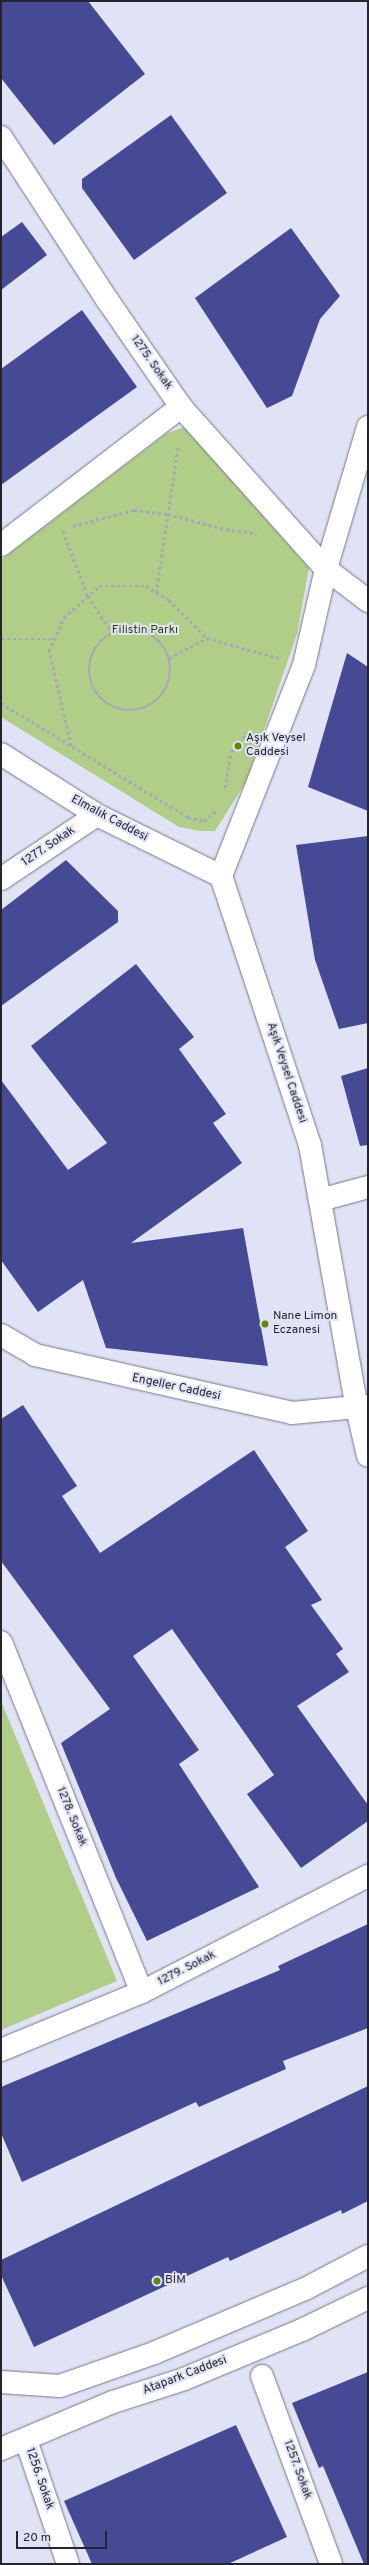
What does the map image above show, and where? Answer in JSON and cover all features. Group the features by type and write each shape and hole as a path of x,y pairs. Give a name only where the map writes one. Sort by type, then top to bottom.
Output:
{"street":[{"name":"1275. Sokak","path":"1,137 108,301 181,406 326,569 368,601"},
{"path":"1,545 181,406"},
{"path":"221,876 304,665 326,569 368,427"},
{"name":"Elmalık Caddesi","path":"1,754 97,815 221,876"},
{"name":"1277. Sokak","path":"1,879 97,815"},
{"name":"Aşık Veysel Caddesi","path":"221,876 310,1145 362,1407 368,1456"},
{"path":"320,1200 368,1187"},
{"name":"Engeller Caddesi","path":"1,1335 36,1355 292,1413 362,1407"},
{"name":"1278. Sokak","path":"1,1642 142,1992"},
{"name":"1279. Sokak","path":"1,2050 142,1992 368,1876"},
{"path":"1,2382 60,2386 161,2350 305,2289 368,2256"},
{"name":"Atapark Caddesi","path":"1,2449 26,2440 113,2402 184,2379 288,2335 368,2298"},
{"name":"1257. Sokak","path":"262,2376 331,2564"},
{"name":"1256. Sokak","path":"26,2440 68,2564"}],"path":[{"path":"156,592 178,443"},
{"path":"56,533 62,529 134,510 168,514 220,528 261,534 257,528"},
{"path":"68,524 74,520"},
{"path":"62,529 88,596 112,632"},
{"path":"71,746 50,651 64,618 99,586 146,586 169,600 207,638 304,665"},
{"path":"126,629 140,630 153,636 163,646 169,658 170,672 168,685 161,696 151,704 139,709 125,710 113,707 94,689 89,663 93,651 101,640 112,632 126,629"},
{"path":"169,658 207,638"},
{"path":"1,639 55,639"},
{"path":"1,703 188,817 204,821 222,806"},
{"path":"225,791 231,752 250,729"}],"green space":[{"name":"Filistin Parkı","path":"185,427 309,568 297,634 246,782 215,831 200,831 179,827 1,717 1,560 167,433"},
{"path":"1,1701 117,1981 1,2030"}],"building":[{"path":"1,1 88,1 145,74 54,145 1,78"},
{"path":"171,115 227,193 134,260 82,188 82,179"},
{"path":"22,222 47,255 1,290 1,237"},
{"path":"291,228 340,296 320,319 292,396 267,408 195,298"},
{"path":"82,310 137,387 1,485 1,369"},
{"path":"347,653 368,667 368,811 308,787"},
{"path":"368,836 368,1023 339,1029 315,960 296,845"},
{"path":"66,860 118,911 118,922 1,1006 1,910"},
{"path":"136,964 194,1037 179,1049 226,1114 213,1123 242,1163 131,1243 243,1228 268,1366 106,1348 83,1280 38,1312 1,1260 1,1080 68,1170 107,1143 31,1046"},
{"path":"368,1068 368,1145 360,1146 341,1076"},
{"path":"23,1405 77,1486 62,1496 100,1553 254,1450 308,1531 285,1547 322,1600 311,1605 343,1649 336,1654 349,1672 297,1706 368,1805 368,1821 301,1868 247,1794 274,1775 172,1629 133,1656 199,1750 179,1764 259,1887 147,1941 116,1878 61,1743 110,1709 1,1561 1,1419"},
{"path":"368,1924 368,2028 283,2061 286,2069 199,2107 196,2102 22,2182 1,2133 1,2087 280,1970 278,1966"},
{"path":"368,2086 368,2201 342,2214 341,2210 230,2261 228,2257 34,2347 1,2275 1,2260"},
{"path":"368,2372 368,2564 364,2564 323,2466 319,2468 292,2403"},
{"path":"236,2425 287,2537 228,2564 92,2564 64,2501"}],"place":[{"name":"Aşık Veysel Caddesi","path":"238,746"},
{"name":"Nane Limon Eczanesi","path":"265,1324"},
{"name":"BİM","path":"157,2281"}]}
